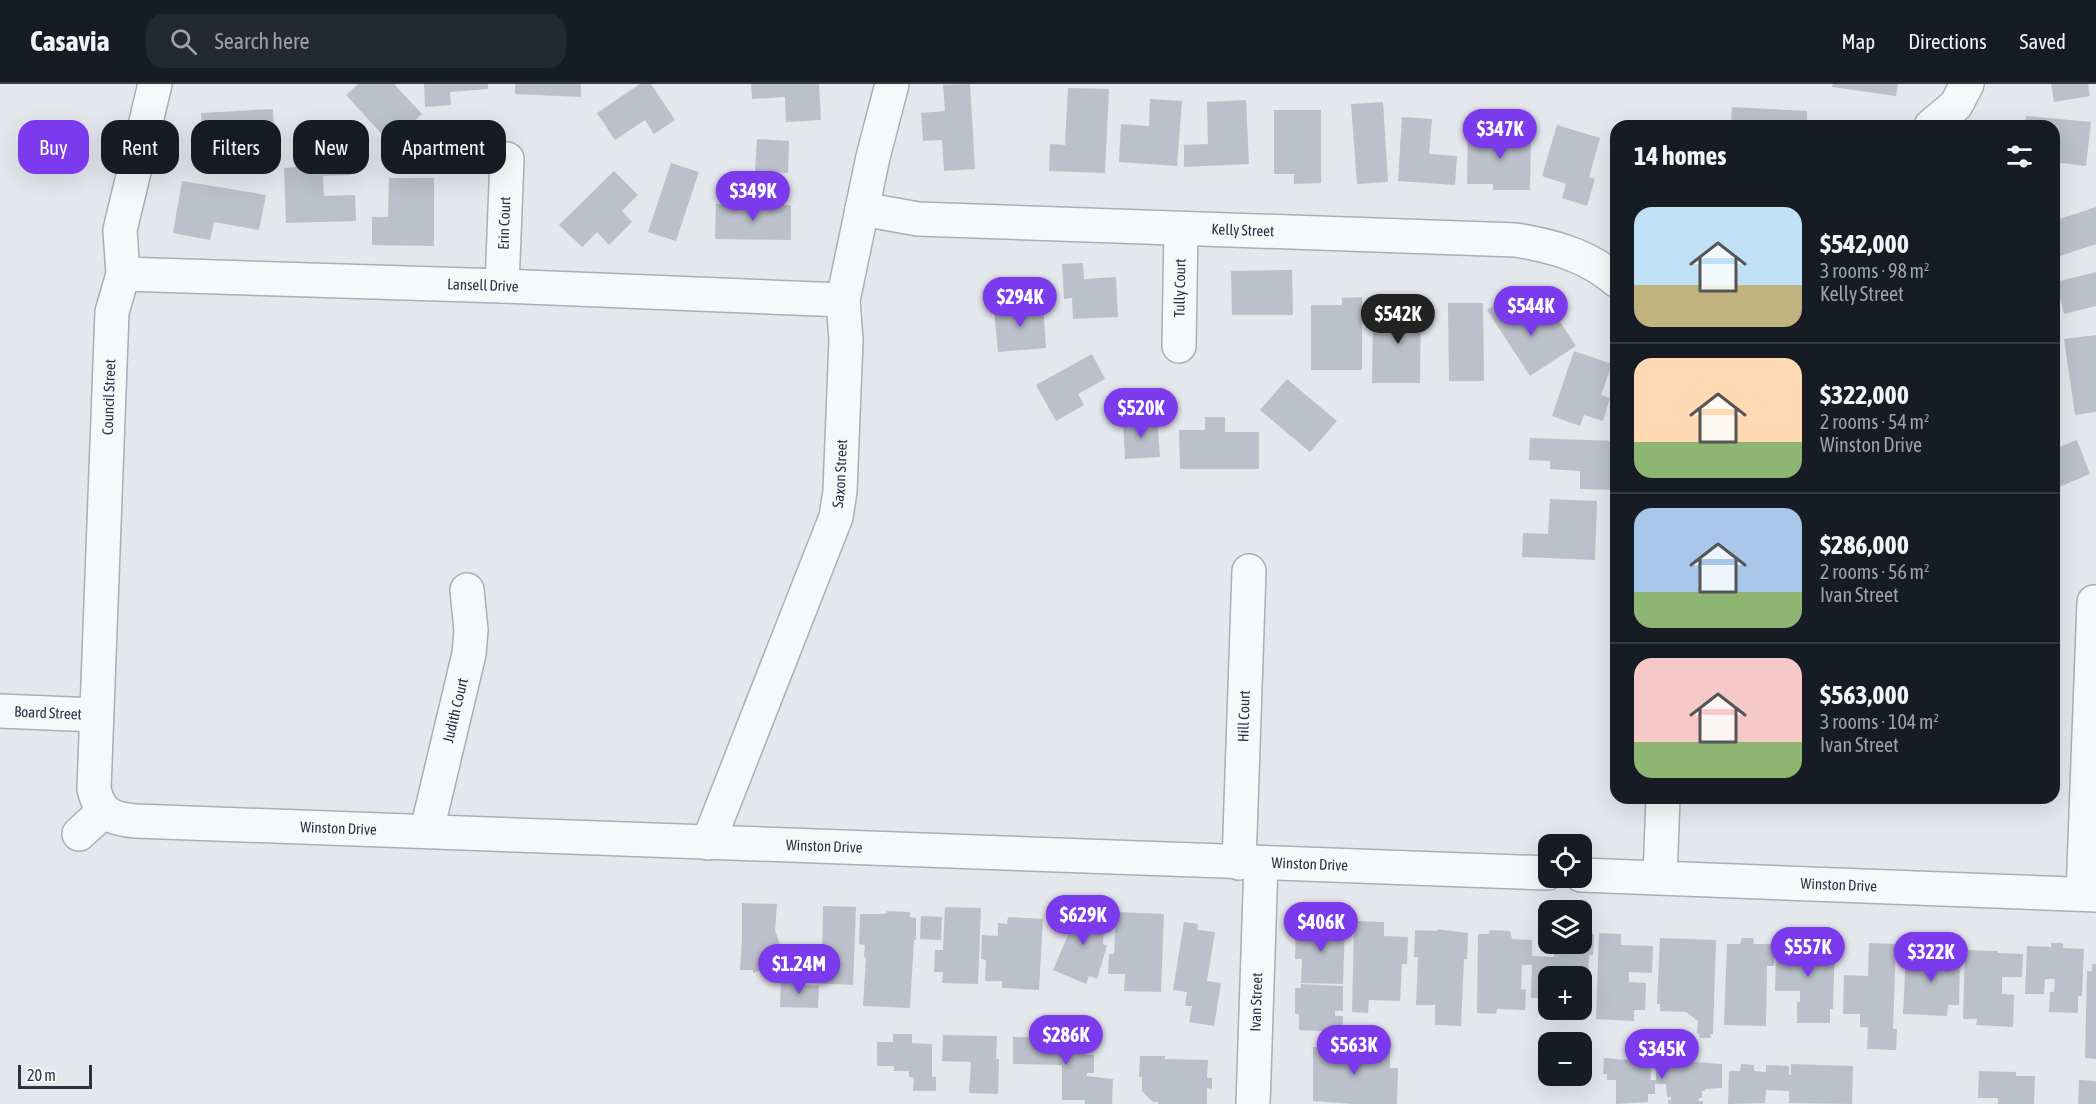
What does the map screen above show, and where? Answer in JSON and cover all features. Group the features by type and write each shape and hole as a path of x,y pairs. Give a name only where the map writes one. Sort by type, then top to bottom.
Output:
{"street":[{"name":"Council Street","path":"96,715 112,312 123,274 120,230 154,84"},
{"name":"Saxon Street","path":"708,843 836,517 840,490 846,340 843,300 873,157 892,84"},
{"path":"1938,120 1956,105 1967,84"},
{"name":"Erin Court","path":"502,286 507,159"},
{"name":"Kelly Street","path":"862,209 918,219 1516,240 1551,245 1583,258 1610,276"},
{"name":"Tully Court","path":"1179,346 1181,229"},
{"name":"Lansell Drive","path":"123,274 843,300"},
{"name":"Hill Court","path":"1249,571 1250,863"},
{"name":"Judith Court","path":"427,830 469,654 471,630 467,590"},
{"path":"2089,894 2094,602"},
{"name":"Board Street","path":"0,711 96,715"},
{"path":"80,834 104,811 97,802 94,789 96,715"},
{"path":"1660,877 1663,804"},
{"name":"Winston Drive","path":"104,811 121,820 136,821 1538,873"},
{"name":"Ivan Street","path":"1250,863 1253,1104"},
{"name":"Winston Drive","path":"1592,875 2089,894"}],"building":[{"path":"358,84 394,84 422,114 415,120 381,120 381,133 346,95"},
{"path":"424,84 488,84 488,89 450,92 451,105 425,107"},
{"path":"515,84 581,84 581,97 515,94"},
{"path":"640,84 651,84 675,120 654,134 645,120 615,140 597,113"},
{"path":"751,84 819,84 821,120 786,122 785,97 752,99"},
{"path":"970,84 975,169 944,171 942,140 923,141 921,113 945,111 943,85"},
{"path":"1833,84 1898,84 1896,96 1832,87"},
{"path":"2051,84 2088,84 2090,96 2054,102"},
{"path":"1068,88 1109,89 1105,173 1049,171 1050,144 1065,145"},
{"path":"1150,99 1182,101 1177,166 1119,162 1121,124 1149,126"},
{"path":"1246,100 1249,164 1184,167 1184,145 1208,144 1207,102"},
{"path":"1383,102 1388,182 1357,184 1351,104"},
{"path":"1732,107 1807,111 1807,120 1731,120"},
{"path":"273,109 274,120 201,120 201,113"},
{"path":"1274,110 1321,110 1321,183 1294,184 1294,174 1274,174"},
{"path":"2026,116 2091,122 2086,166 2060,163 2060,120 2026,120"},
{"path":"1402,117 1432,119 1429,154 1457,156 1455,185 1398,181"},
{"path":"1557,125 1600,138 1589,177 1595,179 1587,206 1562,198 1566,184 1542,176"},
{"path":"1468,132 1531,133 1530,190 1493,190 1493,184 1467,184"},
{"path":"757,139 789,141 788,173 755,171"},
{"path":"671,163 699,172 676,241 648,232"},
{"path":"293,167 293,174 351,174 323,176 324,196 355,195 356,221 286,223 284,168"},
{"path":"614,171 638,195 622,211 632,222 609,245 597,232 582,247 559,225"},
{"path":"389,178 434,178 434,246 372,245 372,217 388,217"},
{"path":"182,181 266,195 259,230 214,222 210,240 173,233"},
{"path":"716,204 791,205 791,240 715,239"},
{"path":"2096,207 2096,244 2060,256 2060,219"},
{"path":"1083,263 1084,279 1116,277 1118,317 1073,319 1072,298 1064,299 1062,264"},
{"path":"1292,270 1293,315 1232,315 1231,271"},
{"path":"2096,272 2096,306 2064,314 2060,298 2060,281"},
{"path":"1509,296 1531,329 1555,314 1576,346 1530,376 1487,310"},
{"path":"1362,297 1362,370 1311,370 1311,305 1342,305 1342,298"},
{"path":"1400,297 1421,297 1420,383 1372,383 1373,316 1400,316"},
{"path":"1448,303 1483,303 1484,381 1449,381"},
{"path":"1043,305 1046,348 998,352 994,309"},
{"path":"2096,335 2096,412 2075,415 2064,339"},
{"path":"1574,351 1610,363 1601,395 1610,398 1603,421 1584,415 1580,426 1552,416"},
{"path":"1092,354 1105,379 1078,394 1084,405 1056,421 1036,385"},
{"path":"1287,379 1337,421 1310,452 1260,410"},
{"path":"1205,417 1225,417 1225,432 1259,432 1259,469 1180,469 1179,430 1205,430"},
{"path":"1157,418 1160,457 1125,459 1123,420"},
{"path":"1530,438 1610,441 1610,490 1580,489 1580,471 1550,469 1550,461 1529,460"},
{"path":"2077,440 2090,474 2060,486 2060,447"},
{"path":"1550,499 1597,501 1595,560 1522,557 1523,533 1548,534"},
{"path":"742,903 777,904 775,930 786,962 753,973 753,970 740,970"},
{"path":"823,906 856,907 853,985 811,983 812,952 822,952"},
{"path":"945,907 981,908 978,984 942,983 943,972 934,972 935,950 943,950"},
{"path":"1070,910 1105,911 1103,944 1107,946 1097,979 1089,976 1086,984 1053,970 1068,935"},
{"path":"887,911 910,912 910,917 916,918 910,1008 863,1006 866,958 864,957 865,945 859,944 860,914 882,914"},
{"path":"1116,912 1164,914 1161,992 1124,991 1125,974 1108,974 1109,954 1114,954"},
{"path":"921,916 942,917 941,940 920,939"},
{"path":"1008,917 1043,919 1039,990 1002,988 1002,981 985,981 986,960 981,959 982,935 998,936 998,923 1007,924"},
{"path":"1356,921 1384,922 1384,936 1408,937 1407,964 1402,964 1400,1001 1369,1000 1368,1013 1352,1012 1354,923 1356,924"},
{"path":"1184,922 1198,924 1197,930 1215,932 1207,981 1221,983 1214,1026 1189,1022 1192,1006 1185,1006 1187,992 1173,990"},
{"path":"1296,925 1345,926 1343,984 1301,983 1302,959 1295,959"},
{"path":"1437,929 1468,933 1467,959 1464,959 1461,1026 1435,1025 1435,1005 1416,1005 1418,957 1414,957 1415,930 1437,931"},
{"path":"1490,930 1510,931 1512,939 1532,940 1532,956 1554,957 1554,954 1592,954 1592,934 1594,934 1593,955 1589,955 1589,966 1538,966 1538,998 1531,998 1532,965 1522,965 1521,989 1526,990 1525,1010 1497,1009 1496,1014 1477,1013 1478,934 1489,934"},
{"path":"1599,933 1621,934 1621,945 1653,946 1652,973 1629,972 1629,982 1646,983 1645,1010 1634,1010 1634,1021 1596,1019"},
{"path":"1660,938 1716,940 1711,1038 1700,1038 1699,1033 1697,1034 1698,1021 1686,1012 1660,1011 1660,1004 1657,1004"},
{"path":"1742,938 1753,938 1754,944 1775,944 1774,966 1767,966 1766,1026 1724,1025 1727,944 1740,944"},
{"path":"1786,940 1835,941 1833,1009 1830,1009 1830,1023 1797,1023 1797,1002 1800,1002 1800,991 1775,991 1776,952 1786,952"},
{"path":"1869,943 1896,944 1893,1029 1897,1029 1896,1050 1867,1049 1868,1027 1860,1027 1860,1014 1843,1014 1844,975 1868,976"},
{"path":"2051,943 2063,943 2063,948 2084,949 2082,996 2078,996 2078,1013 2049,1012 2050,992 2054,992 2055,979 2045,979 2044,994 2025,994 2027,946 2051,947"},
{"path":"1965,950 2023,954 2022,977 2002,977 2002,994 2014,995 2013,1027 1976,1025 1977,1019 1963,1019"},
{"path":"1906,953 1960,953 1959,1005 1948,1005 1947,1016 1903,1014"},
{"path":"2092,964 2096,964 2096,1059 2085,1058 2087,971 2092,971"},
{"path":"781,980 797,980 797,985 819,986 818,1008 780,1007"},
{"path":"1301,984 1343,986 1343,1011 1335,1011 1335,1016 1343,1016 1343,1032 1299,1030 1299,1014 1295,1014 1295,988 1301,988"},
{"path":"893,1034 912,1034 912,1043 932,1044 932,1077 936,1077 936,1091 913,1091 914,1078 909,1077 909,1071 894,1071 894,1066 877,1066 877,1042 893,1042"},
{"path":"943,1035 997,1036 998,1094 969,1093 971,1062 942,1061"},
{"path":"1013,1037 1083,1038 1083,1042 1087,1042 1086,1055 1094,1055 1094,1073 1087,1073 1087,1076 1113,1079 1112,1104 1085,1104 1085,1100 1062,1100 1062,1065 1013,1064"},
{"path":"1313,1047 1390,1050 1390,1068 1398,1068 1397,1104 1313,1101"},
{"path":"1140,1056 1208,1060 1207,1078 1212,1078 1212,1089 1207,1088 1207,1104 1158,1104 1158,1102 1153,1102 1142,1091 1142,1077 1139,1077"},
{"path":"1604,1058 1651,1062 1651,1080 1656,1080 1656,1064 1679,1065 1679,1061 1722,1064 1722,1088 1702,1091 1702,1098 1698,1101 1703,1101 1703,1104 1668,1104 1671,1097 1667,1097 1666,1084 1655,1084 1655,1094 1648,1094 1648,1102 1616,1104 1616,1080 1607,1080 1607,1074 1603,1074"},
{"path":"1741,1064 1754,1065 1754,1071 1766,1072 1766,1065 1789,1066 1789,1075 1791,1075 1791,1064 1853,1066 1852,1104 1789,1103 1789,1091 1766,1090 1765,1103 1728,1104 1729,1071 1740,1071"},
{"path":"1979,1071 2016,1072 2016,1076 2035,1076 2034,1104 1998,1104 1998,1098 1978,1098"},
{"path":"2079,1080 2096,1081 2096,1104 2078,1104"}]}
